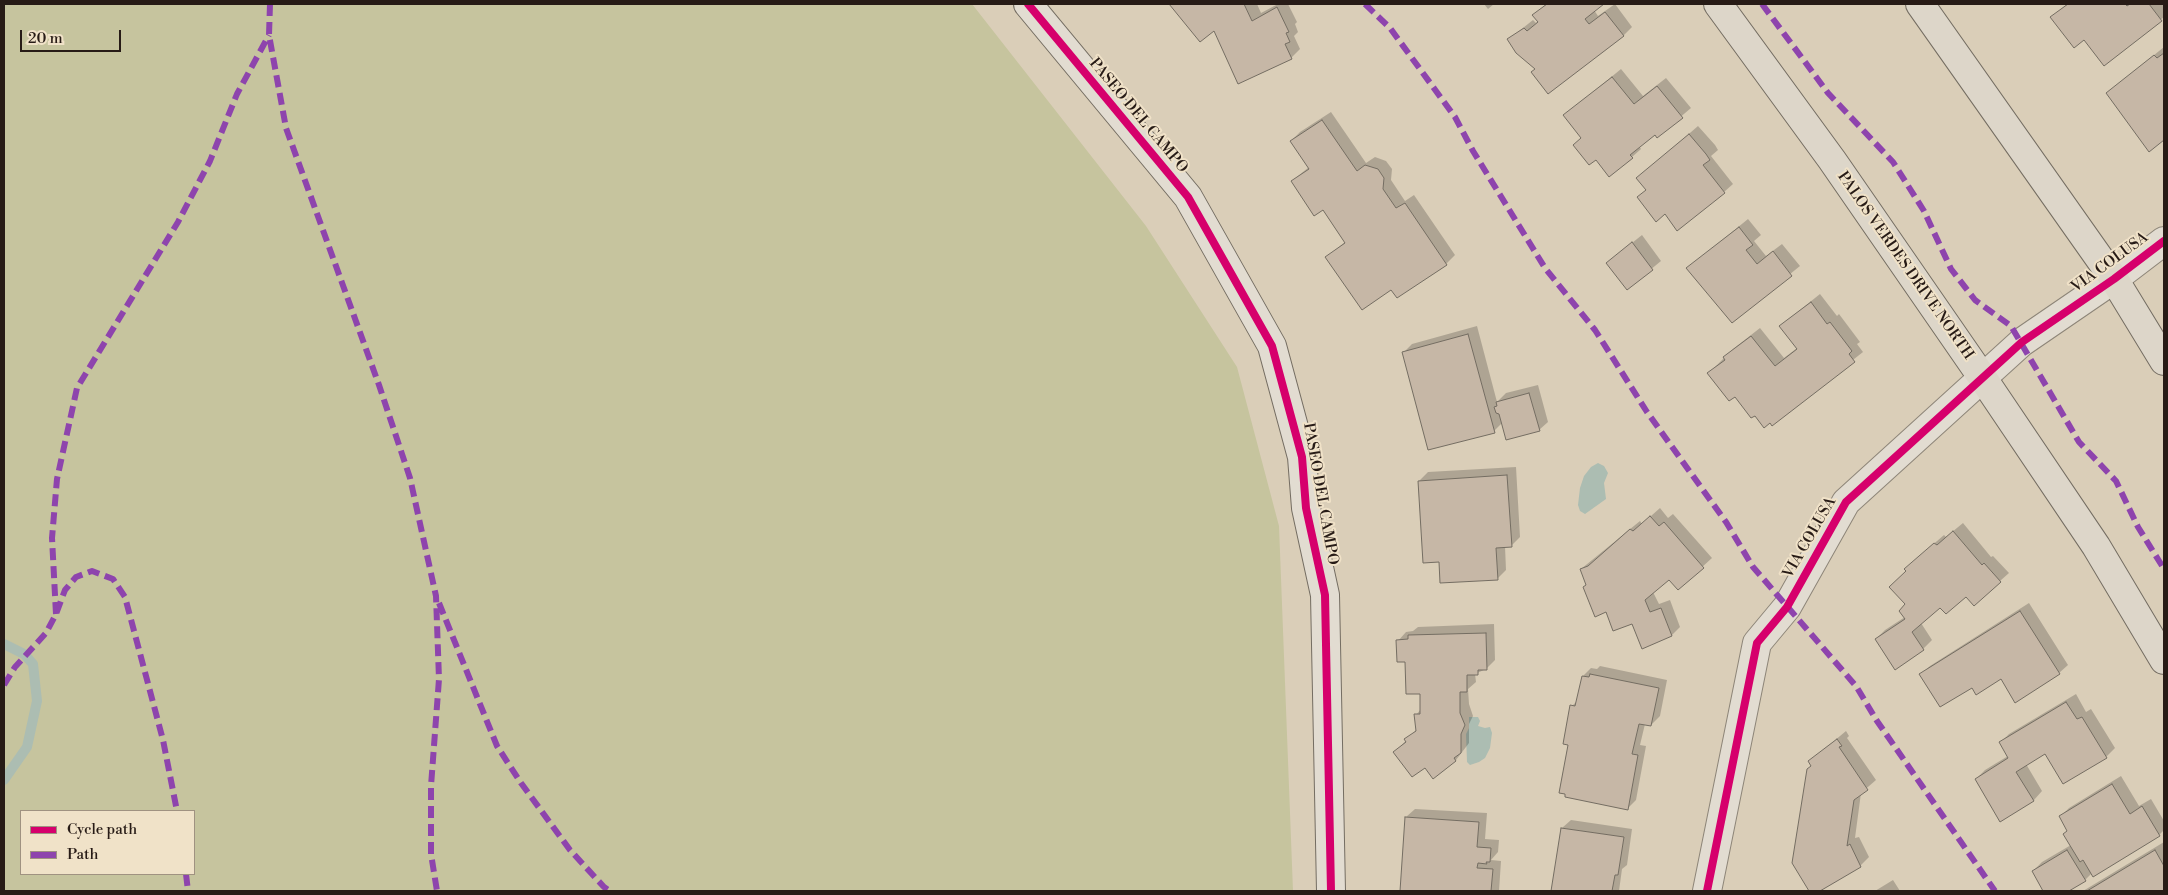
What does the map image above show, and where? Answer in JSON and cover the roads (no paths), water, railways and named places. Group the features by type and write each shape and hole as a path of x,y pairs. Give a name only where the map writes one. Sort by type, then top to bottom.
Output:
{"main road":[{"name":"PALOS VERDES DRIVE NORTH","path":"1718,4 1832,160 1982,377 2096,546 2164,660"},
{"path":"1920,4 2114,279 2164,361"}],"street":[{"name":"PASEO DEL CAMPO","path":"1028,4 1188,197 1272,346 1302,457 1306,508 1325,595 1332,891"},
{"name":"VIA COLUSA","path":"1707,891 1757,644 1787,606 1846,502 2022,342 2164,242"}],"waterway":[{"path":"4,644 24,654 33,664 37,701 27,747 4,780"}]}
